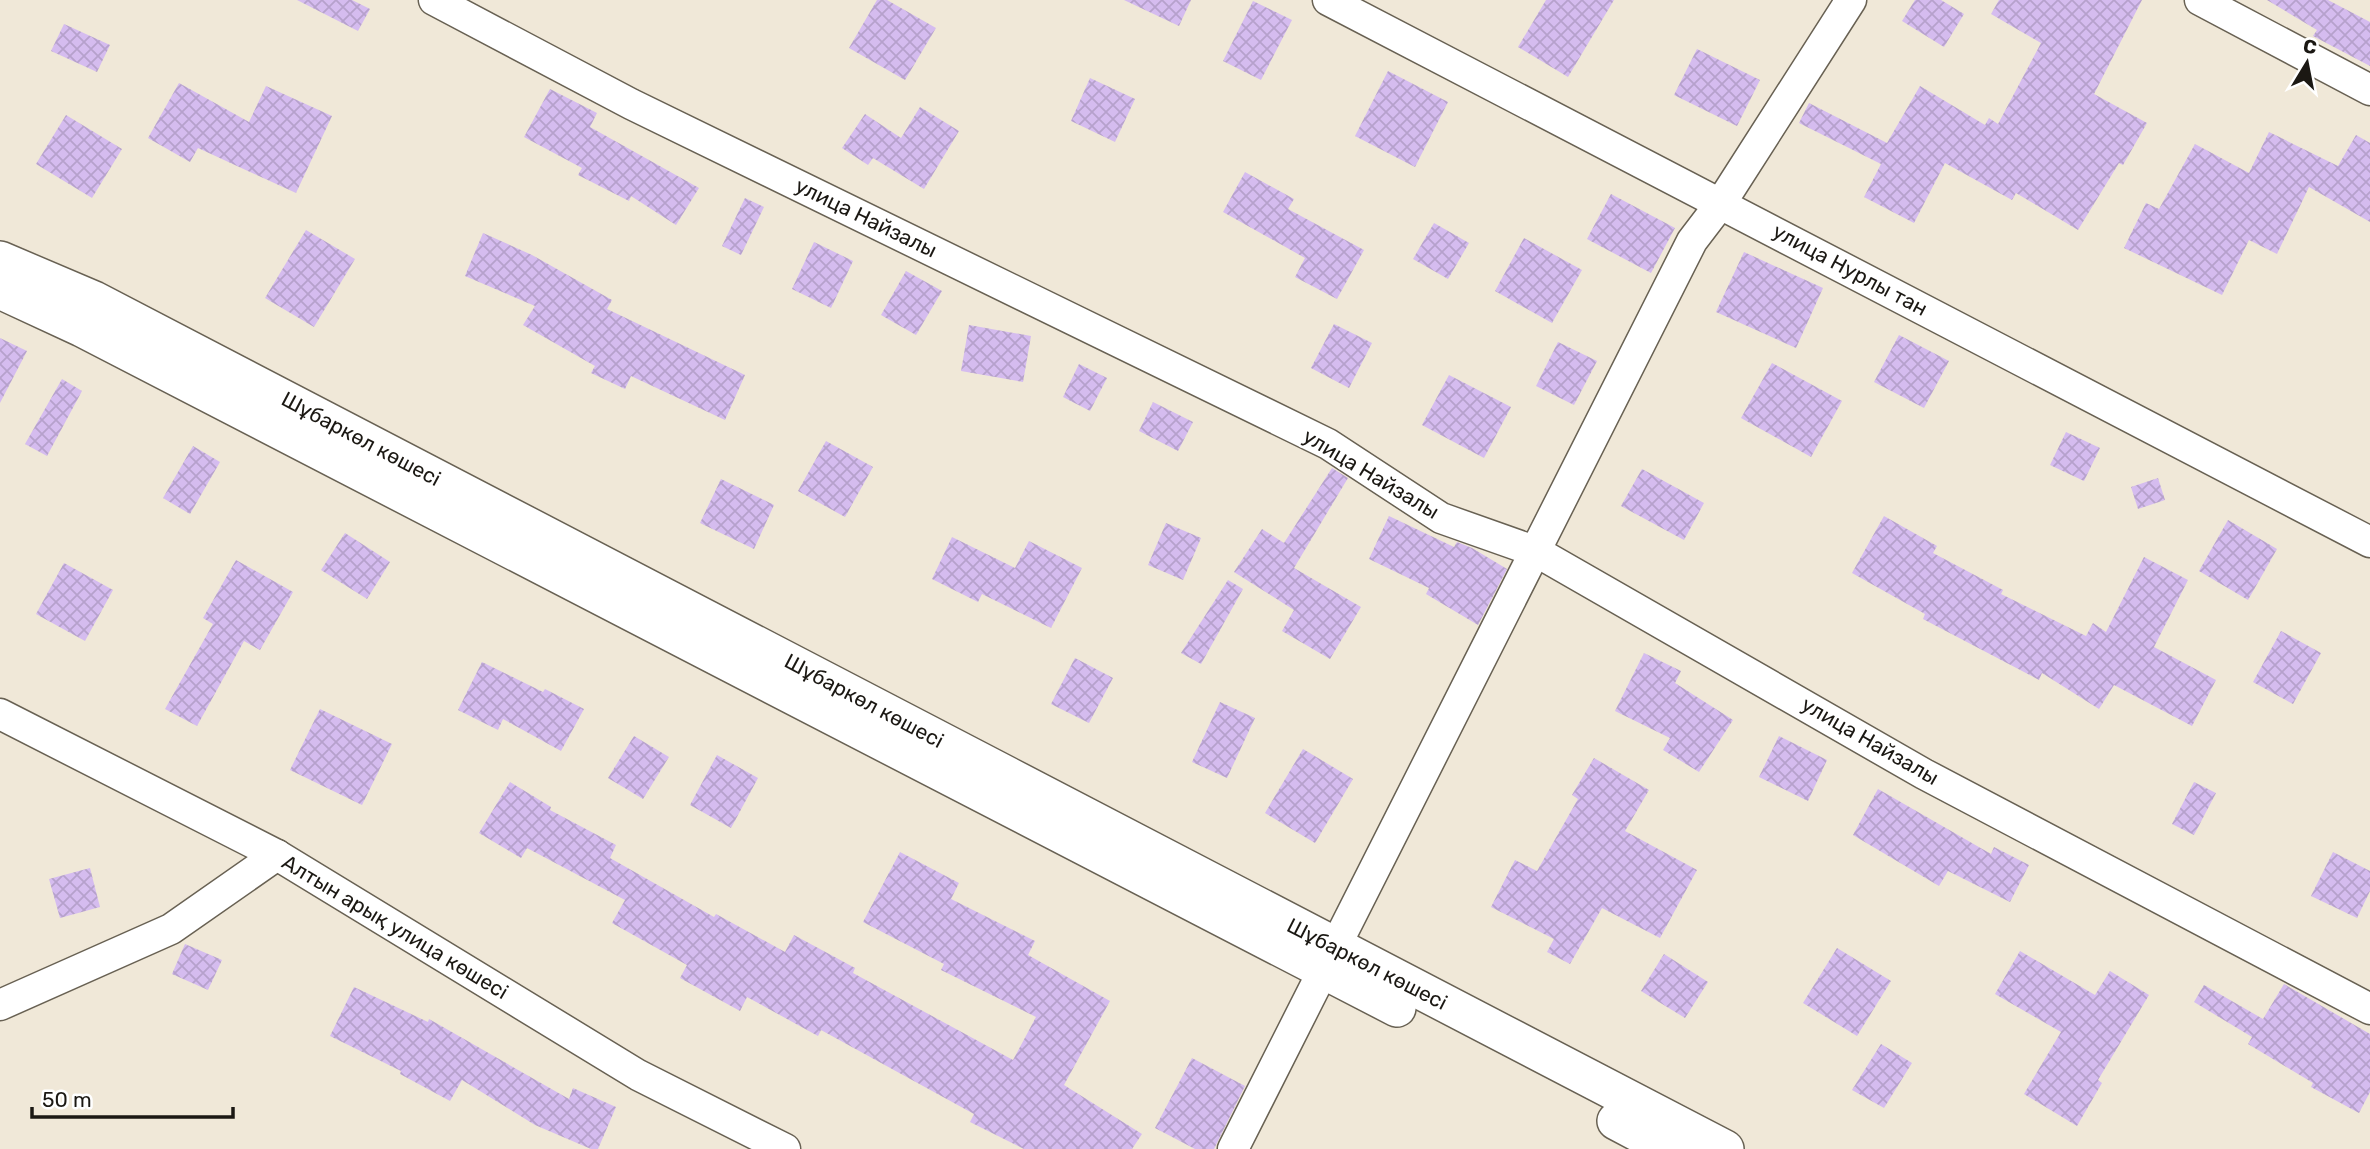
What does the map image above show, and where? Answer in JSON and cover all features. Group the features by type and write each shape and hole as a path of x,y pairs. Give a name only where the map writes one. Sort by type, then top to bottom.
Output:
{"street":[{"name":"улица Найзалы","path":"434,0 631,104 1328,444 1441,518 1537,552 1924,774 2370,1009"},
{"name":"улица Нурлы тан","path":"1328,0 2370,542"},
{"path":"1233,1149 1692,241 1721,204 1851,0"},
{"path":"2200,0 2370,90"},
{"name":"Шұбаркөл көшесі","path":"0,260 106,306 1329,959 1669,1149"},
{"name":"Шұбаркөл көшесі","path":"0,290 82,328 1329,959 1725,1149"},
{"name":"Алтын арық улица көшесі","path":"0,714 277,855 638,1075 785,1149"},
{"path":"0,1005 171,929 277,855"}],"building":[{"path":"297,0 352,0 370,9 358,31"},
{"path":"877,0 887,0 936,28 905,80 849,48"},
{"path":"1124,0 1191,0 1179,26"},
{"path":"1546,0 1614,0 1568,77 1518,47"},
{"path":"1915,0 1941,0 1964,14 1944,47 1902,21"},
{"path":"1999,0 2142,0 2094,94 2147,123 2123,165 2119,163 2078,230 2016,193 2012,200 1945,163 1914,223 1864,197 1881,164 1799,123 1809,103 1887,143 1920,86 1985,125 1989,118 1998,124 2041,43 1991,14"},
{"path":"2267,0 2328,0 2370,22 2370,66 2313,36 2317,30"},
{"path":"1253,1 1292,20 1261,80 1223,61"},
{"path":"64,24 110,45 97,72 51,51"},
{"path":"1697,49 1760,80 1737,126 1674,95"},
{"path":"1388,71 1448,102 1415,167 1355,136"},
{"path":"1090,78 1135,99 1115,142 1071,121"},
{"path":"179,83 249,122 266,86 332,116 296,193 198,148 190,162 148,138"},
{"path":"550,89 597,113 590,127 699,188 676,225 631,196 629,201 578,175 582,168 524,137"},
{"path":"920,107 959,131 924,189 873,158 868,165 842,148 865,114 901,138"},
{"path":"66,115 122,149 92,198 36,164"},
{"path":"2269,132 2338,166 2356,135 2370,143 2370,222 2309,187 2277,254 2249,240 2222,295 2124,248 2146,203 2159,209 2195,144 2249,173"},
{"path":"1245,172 1294,199 1288,209 1364,250 1337,299 1295,277 1305,258 1223,212"},
{"path":"1611,194 1675,228 1651,273 1587,239"},
{"path":"745,198 764,207 741,255 722,246"},
{"path":"1434,223 1469,243 1448,279 1413,259"},
{"path":"306,230 355,259 314,327 265,298"},
{"path":"483,233 532,255 612,300 607,309 745,375 725,420 631,376 625,389 591,373 595,366 523,325 535,306 465,276"},
{"path":"1524,238 1582,270 1552,323 1495,291"},
{"path":"814,242 853,261 831,308 792,289"},
{"path":"1744,252 1823,288 1796,348 1716,312"},
{"path":"906,271 942,291 916,335 881,315"},
{"path":"1334,324 1372,343 1349,388 1311,368"},
{"path":"969,325 1031,336 1023,382 961,371"},
{"path":"1899,335 1949,361 1924,408 1874,382"},
{"path":"0,338 27,351 0,403"},
{"path":"1558,342 1597,361 1574,405 1536,386"},
{"path":"1772,363 1842,401 1811,457 1741,418"},
{"path":"1079,364 1107,378 1090,411 1063,397"},
{"path":"1449,375 1511,407 1484,458 1422,425"},
{"path":"62,379 82,391 47,456 25,444"},
{"path":"1153,402 1193,422 1178,451 1139,431"},
{"path":"2066,432 2100,448 2084,481 2050,465"},
{"path":"826,441 873,467 845,517 798,491"},
{"path":"193,446 220,462 190,514 163,498"},
{"path":"1332,468 1348,478 1294,568 1361,607 1330,659 1282,631 1294,610 1234,572 1262,529 1284,543"},
{"path":"1642,469 1704,503 1684,540 1621,506"},
{"path":"2158,478 2165,500 2138,509 2131,487"},
{"path":"721,479 774,505 754,549 700,523"},
{"path":"1389,516 1454,547 1457,542 1472,548 1507,569 1478,625 1426,594 1429,588 1369,559"},
{"path":"1884,516 1937,546 1933,553 2003,590 2001,594 2086,636 2093,623 2106,632 2144,557 2188,580 2154,647 2216,680 2192,726 2114,685 2099,709 2042,673 2039,680 1923,619 1925,614 1852,573"},
{"path":"2228,520 2277,549 2248,600 2199,571"},
{"path":"1166,523 1201,538 1183,580 1148,565"},
{"path":"345,533 390,562 367,599 321,570"},
{"path":"952,537 1015,568 1029,541 1082,568 1051,628 982,594 978,602 932,579"},
{"path":"236,560 293,592 260,650 244,641 197,726 165,709 213,624 203,618"},
{"path":"64,563 113,590 85,641 36,614"},
{"path":"1228,580 1243,589 1201,664 1181,653"},
{"path":"2281,631 2321,653 2293,704 2253,682"},
{"path":"1644,653 1681,671 1675,683 1733,720 1699,772 1663,750 1670,738 1615,711"},
{"path":"1075,658 1113,678 1089,723 1051,704"},
{"path":"482,662 584,709 561,751 503,719 498,730 458,710"},
{"path":"1220,702 1255,718 1227,778 1192,762"},
{"path":"320,709 392,744 362,805 290,770"},
{"path":"634,736 669,757 643,799 608,778"},
{"path":"1779,736 1827,760 1808,801 1759,777"},
{"path":"1303,749 1353,779 1315,843 1265,813"},
{"path":"717,755 758,778 731,828 690,805"},
{"path":"1594,758 1649,790 1625,831 1697,870 1660,938 1602,908 1570,964 1547,952 1554,939 1491,907 1515,860 1537,871 1578,799 1572,795"},
{"path":"510,782 551,807 550,810 616,845 610,858 714,917 716,914 785,952 794,935 855,968 853,973 1013,1060 1036,1017 941,970 944,964 863,922 900,852 959,883 951,899 1035,941 1028,955 1110,1001 1064,1085 1142,1134 1132,1149 1024,1149 970,1122 974,1114 821,1030 818,1036 747,997 740,1011 680,978 687,965 612,923 625,900 527,848 521,858 479,833"},
{"path":"2194,782 2216,793 2194,835 2172,824"},
{"path":"1878,789 1991,854 1994,847 2029,865 2010,902 1948,871 1939,886 1853,835"},
{"path":"2333,852 2370,871 2370,891 2357,918 2311,896"},
{"path":"90,868 100,907 60,918 49,879"},
{"path":"185,944 222,960 208,990 172,974"},
{"path":"1837,948 1891,981 1857,1036 1803,1003"},
{"path":"2020,951 2095,995 2110,971 2149,995 2098,1080 2102,1083 2077,1126 2024,1094 2061,1032 1995,994"},
{"path":"1664,954 1708,982 1685,1018 1641,991"},
{"path":"2284,984 2370,1034 2370,1092 2359,1113 2311,1087 2313,1083 2248,1044 2252,1037 2194,1002 2204,985 2263,1019"},
{"path":"354,987 428,1022 429,1019 569,1099 573,1088 616,1107 598,1149 591,1149 535,1125 462,1080 450,1101 400,1074 401,1071 330,1036"},
{"path":"1881,1044 1912,1063 1884,1108 1852,1090"},
{"path":"1192,1058 1245,1086 1214,1149 1195,1149 1155,1128"}]}
